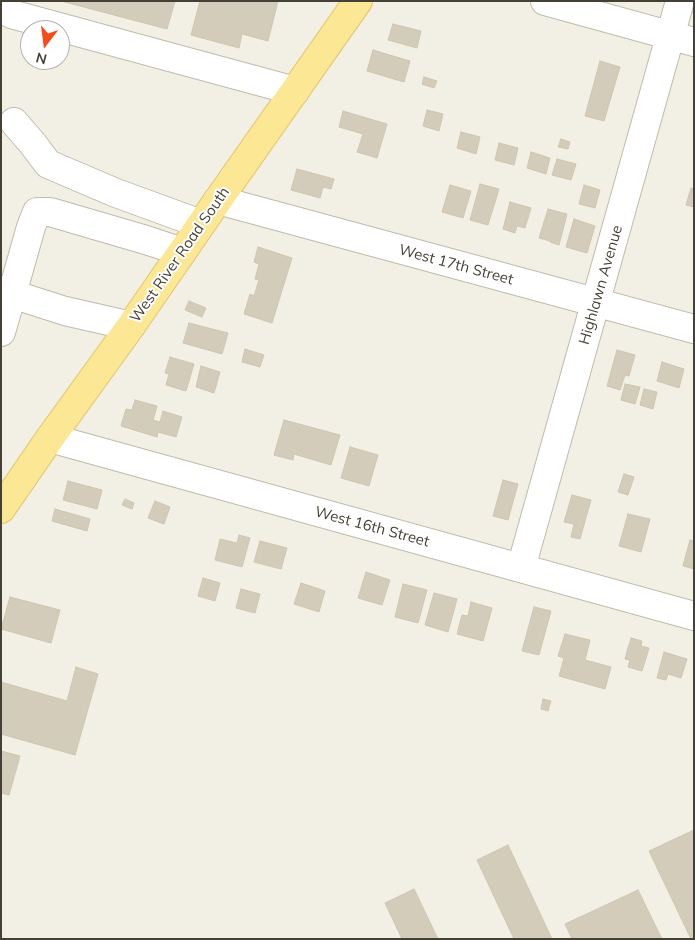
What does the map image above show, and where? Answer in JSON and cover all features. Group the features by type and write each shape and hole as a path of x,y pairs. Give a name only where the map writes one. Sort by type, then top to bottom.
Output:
{"main road":[{"name":"West River Road South","path":"1,509 132,326 201,224 358,1"}],"street":[{"path":"3,1 11,14 295,91"},
{"path":"545,1 682,39"},
{"name":"Highlawn Avenue","path":"521,568 596,303 682,39 680,1"},
{"path":"14,122 48,164 116,193 201,224"},
{"name":"West 17th Street","path":"218,200 694,330"},
{"path":"1,332 37,212 50,212 182,252"},
{"path":"12,294 65,311 132,326"},
{"name":"West 16th Street","path":"50,438 694,616"}],"building":[{"path":"61,1 175,1 167,29"},
{"path":"200,1 278,1 268,41 242,34 239,48 191,35"},
{"path":"393,24 421,31 417,48 388,40"},
{"path":"373,50 410,61 404,82 367,71"},
{"path":"600,61 620,67 604,121 585,116"},
{"path":"424,77 437,81 434,88 422,84"},
{"path":"427,110 443,114 439,131 423,126"},
{"path":"343,111 387,124 377,158 357,152 363,134 339,127"},
{"path":"461,132 480,137 476,154 457,148"},
{"path":"561,139 570,142 568,149 558,147"},
{"path":"499,143 518,148 514,165 495,160"},
{"path":"531,152 550,158 546,174 527,168"},
{"path":"557,159 576,164 571,180 552,175"},
{"path":"297,169 334,179 331,189 323,187 320,198 291,190"},
{"path":"480,184 499,189 488,225 470,220"},
{"path":"450,185 471,191 463,218 442,212"},
{"path":"584,185 600,190 595,208 579,204"},
{"path":"691,188 694,189 694,207 686,205"},
{"path":"510,202 531,208 525,228 517,226 515,233 503,229"},
{"path":"548,209 567,214 559,245 539,238"},
{"path":"574,219 595,226 587,253 566,247"},
{"path":"258,247 292,258 272,323 244,314 250,294 254,296 259,280 255,279 259,264 254,262"},
{"path":"189,301 206,308 202,317 185,310"},
{"path":"189,323 228,333 222,354 183,343"},
{"path":"245,349 264,355 260,367 242,362"},
{"path":"617,350 635,355 629,376 625,375 620,390 607,386"},
{"path":"170,357 194,364 186,391 166,385 169,374 165,373"},
{"path":"662,362 684,369 679,388 657,381"},
{"path":"201,366 220,372 214,393 196,387"},
{"path":"625,384 640,387 635,404 621,400"},
{"path":"644,389 657,392 653,409 640,405"},
{"path":"135,400 157,406 153,420 160,422 163,411 182,417 176,437 158,432 157,437 121,426 126,409 132,410"},
{"path":"284,420 340,435 331,465 294,454 293,460 274,455"},
{"path":"350,447 378,455 369,486 341,478"},
{"path":"624,474 634,477 628,495 618,492"},
{"path":"503,480 518,484 508,520 493,516"},
{"path":"68,481 102,490 97,509 63,500"},
{"path":"572,495 591,500 580,539 571,537 574,524 564,522"},
{"path":"125,499 134,503 132,509 122,505"},
{"path":"155,501 170,507 164,524 148,518"},
{"path":"55,509 90,519 87,531 52,521"},
{"path":"628,514 650,519 641,552 619,546"},
{"path":"239,535 250,538 242,567 215,560 220,539 237,543"},
{"path":"690,540 694,541 694,569 683,566"},
{"path":"260,541 287,548 281,569 254,562"},
{"path":"366,572 390,580 382,605 358,598"},
{"path":"203,578 220,583 215,601 198,596"},
{"path":"301,583 325,591 319,612 294,604"},
{"path":"403,584 427,590 418,623 395,617"},
{"path":"241,589 260,594 255,613 236,608"},
{"path":"434,593 457,599 448,632 425,625"},
{"path":"10,597 60,610 51,643 1,629"},
{"path":"471,602 492,608 483,641 457,634 462,615 468,616"},
{"path":"534,607 551,611 539,655 522,651"},
{"path":"565,634 590,640 585,660 611,667 605,689 559,676 564,658 558,656"},
{"path":"631,638 642,641 641,646 649,648 642,671 628,667 630,660 625,659"},
{"path":"664,652 687,659 681,678 668,674 666,680 657,678"},
{"path":"76,667 98,674 75,755 1,734 1,682 67,701"},
{"path":"543,699 551,701 548,711 541,709"},
{"path":"1,751 20,756 9,795 1,793"},
{"path":"694,830 694,939 691,939 649,851"},
{"path":"508,845 552,939 514,939 477,860"},
{"path":"414,889 438,939 402,939 385,903"},
{"path":"638,890 662,939 572,939 565,924"}]}
